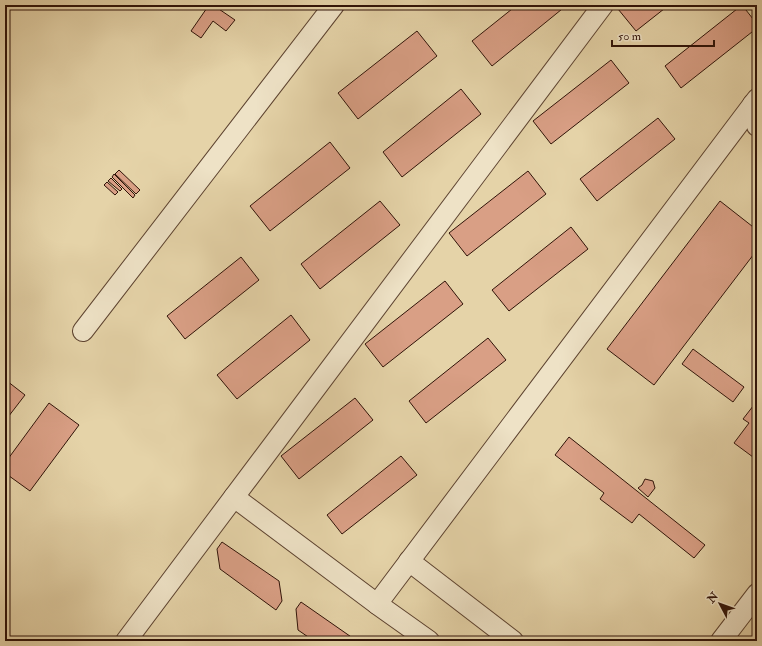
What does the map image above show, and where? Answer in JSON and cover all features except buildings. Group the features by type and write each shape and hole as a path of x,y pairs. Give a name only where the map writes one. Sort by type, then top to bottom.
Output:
{"street":[{"path":"83,331 334,5"},
{"path":"126,641 603,5"},
{"path":"377,604 755,101"},
{"path":"755,101 757,126"},
{"path":"234,498 429,641"},
{"path":"409,562 513,641"},
{"path":"722,641 757,594"}]}
